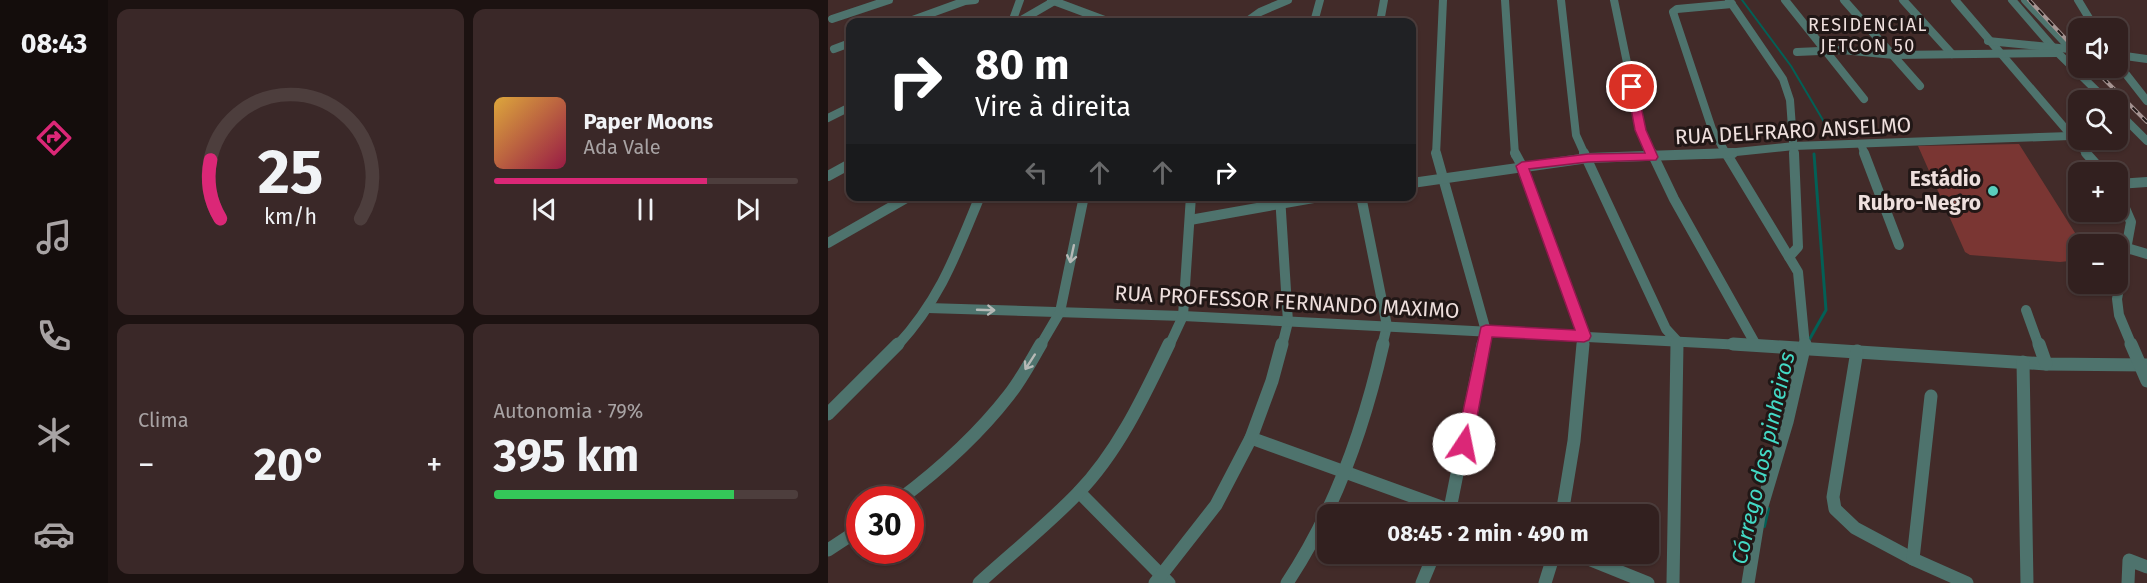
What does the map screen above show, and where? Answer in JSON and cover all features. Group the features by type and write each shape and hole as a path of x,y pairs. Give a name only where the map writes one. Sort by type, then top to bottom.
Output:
{"street":[{"path":"832,19 889,0"},
{"path":"918,18 965,1 975,0"},
{"path":"1013,18 1020,0"},
{"path":"1252,18 1287,0"},
{"path":"1315,18 1320,0"},
{"path":"1381,18 1384,0"},
{"path":"1443,0 1436,156 1486,331 1456,504"},
{"path":"1505,0 1515,154 1522,166 1584,336 1574,441 1564,504"},
{"path":"1561,0 1576,135 1666,329 1677,341 1673,583"},
{"path":"1614,0 1641,130 1652,157 1756,345"},
{"path":"1785,0 1864,99"},
{"path":"1844,0 1920,86"},
{"path":"1903,0 1952,54"},
{"path":"1955,0 2068,134"},
{"path":"2012,0 2056,50 2096,90"},
{"path":"2025,0 2068,43"},
{"path":"2078,0 2089,18"},
{"path":"1025,18 1053,1 1097,18"},
{"path":"1748,583 1760,516 1805,348 1798,272 1712,129 1673,12 1677,9 1730,2 1783,79 1790,100 1798,247 1789,257"},
{"path":"1084,18 1088,15"},
{"path":"1988,41 2056,50"},
{"path":"834,49 846,44"},
{"path":"1797,52 1826,50 1894,55 1999,54 2068,50"},
{"path":"2128,56 2147,59"},
{"path":"2128,77 2147,101"},
{"path":"828,118 846,109"},
{"path":"2128,122 2147,141"},
{"name":"RUA DELFRARO ANSELMO","path":"1416,182 1588,158 1725,154 1794,146 2068,136"},
{"path":"1861,144 1899,244"},
{"path":"2083,150 2094,162"},
{"path":"831,171 846,165"},
{"path":"2128,183 2147,182"},
{"path":"828,243 901,201"},
{"path":"828,414 907,335 928,308 942,284 978,201"},
{"path":"918,486 974,436 1010,394 1060,312 1083,201"},
{"path":"979,583 1079,492 1117,442 1149,386 1182,315 1191,201"},
{"path":"1190,220 1276,201"},
{"path":"1079,492 1162,581 1216,505 1251,438 1272,381 1288,321 1280,201"},
{"path":"1287,583 1301,562 1345,471 1369,404 1387,326 1362,201"},
{"path":"2128,215 2131,222 2128,242"},
{"path":"2128,248 2147,254"},
{"path":"2118,294 2119,315 2144,365 2147,381"},
{"name":"RUA PROFESSOR FERNANDO MAXIMO","path":"928,308 1182,315 1756,345 2046,364 2144,365"},
{"path":"2025,310 2046,364"},
{"path":"1857,351 1833,497 1835,509 1842,519 1855,528 1913,559 1967,583"},
{"path":"2023,362 2027,583"},
{"path":"1913,559 1931,396"},
{"path":"1251,438 1431,504"},
{"path":"828,550 846,538"},
{"path":"2128,583 2129,560 2147,567"},
{"path":"1422,583 1430,564"},
{"path":"1545,583 1551,564"},
{"path":"1601,564 1648,583"}],"shaded area":[{"name":"Estádio Rubro-Negro","path":"2019,144 2076,234 2068,234 2068,261 1970,255 1965,252 1918,146"}],"waterway":[{"name":"Córrego dos pinheiros","path":"1742,0 1791,66 1830,132"},
{"name":"Córrego dos pinheiros","path":"1808,342 1826,310 1814,154"},
{"name":"Córrego dos pinheiros","path":"1764,526 1768,509"}],"railway":[{"path":"2029,0 2068,41"},
{"path":"2103,78 2147,122"}],"place":[{"name":"Estádio Rubro-Negro","path":"1993,191"}],"district":[{"name":"RESIDENCIAL JETCON 50","path":"1868,36"}],"route":[{"path":"1464,444 1486,331 1584,336 1522,166 1588,158 1652,157 1641,130 1632,87"}]}
